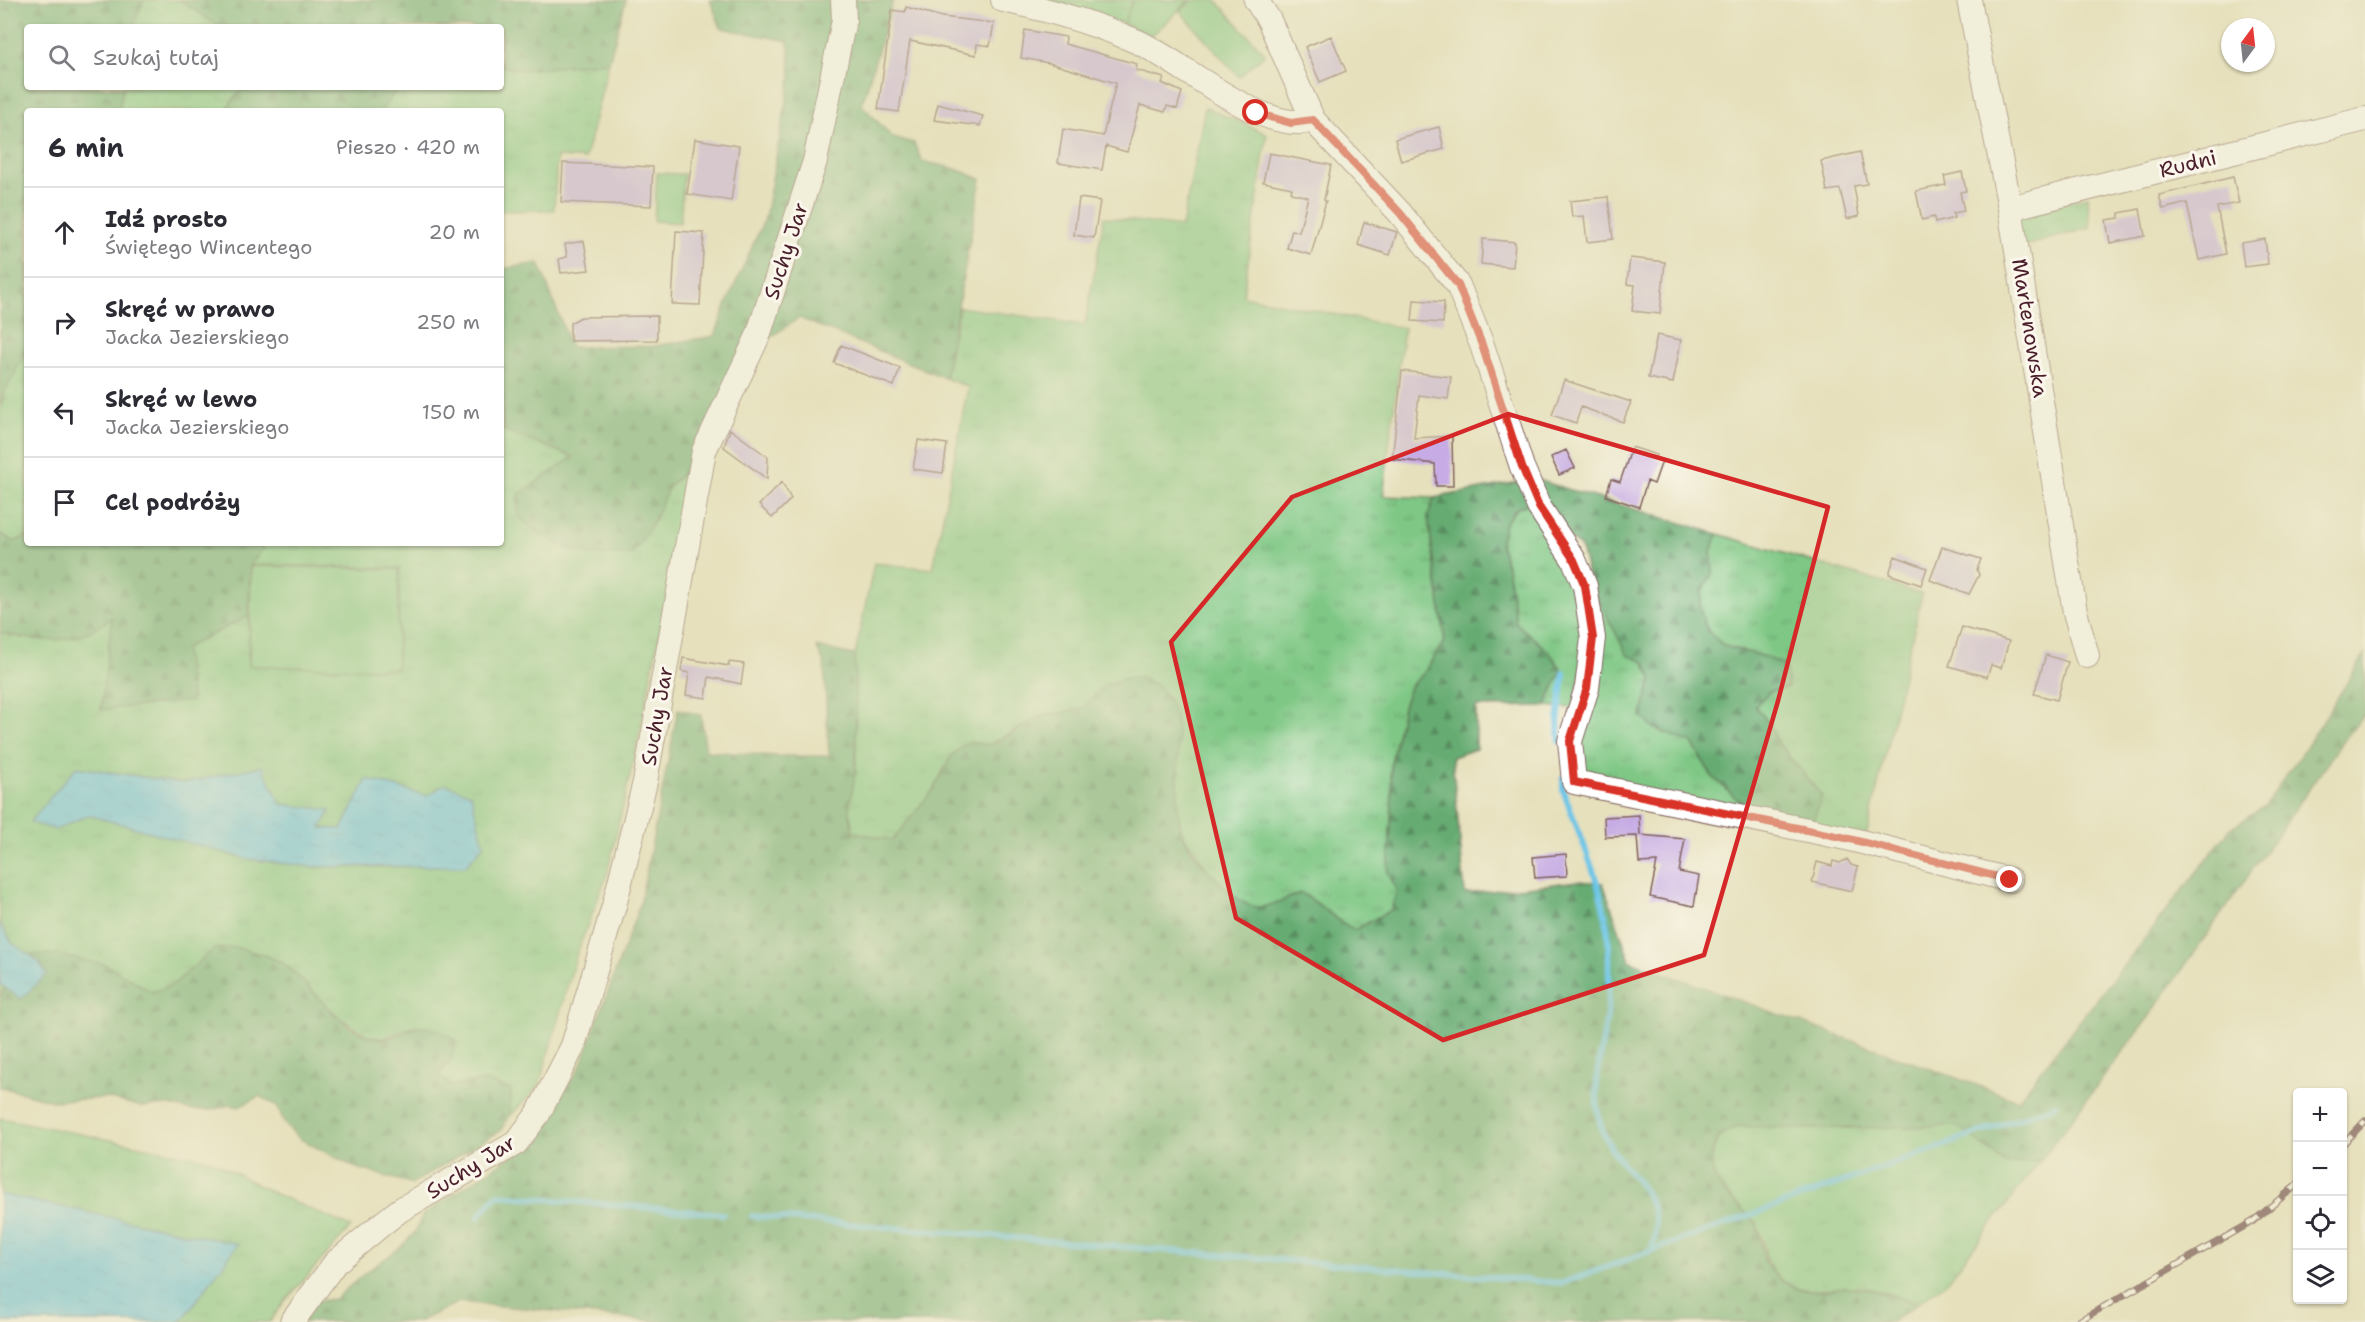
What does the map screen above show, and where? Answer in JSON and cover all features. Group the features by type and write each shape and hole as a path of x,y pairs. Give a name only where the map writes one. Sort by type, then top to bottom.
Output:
{"street":[{"name":"Suchy Jar","path":"292,1322 335,1263 382,1224 400,1210 516,1143 538,1114 573,1046 614,906 645,782 704,452 758,336 814,161 844,20 843,0"},
{"path":"1003,0 1057,12 1140,43 1256,113 1291,123 1313,120"},
{"path":"1256,0 1269,20 1313,120 1400,213 1458,285 1482,345 1522,467 1539,507 1574,560 1585,586 1593,638 1587,688 1570,741 1574,782 1846,838 2010,880"},
{"name":"Martenowska","path":"1969,0 2010,208 2075,612 2087,656"},
{"name":"Rudni","path":"2010,208 2365,119"}],"highlighted area":[{"path":"1508,414 1828,507 1778,701 1704,955 1443,1040 1236,918 1171,642 1292,497"}],"green space":[{"path":"0,0 144,0 133,24 24,24 24,90 122,90 120,108 24,108 24,356 5,391 0,408"},
{"path":"144,0 180,0 216,24 133,24"},
{"path":"180,0 626,0 609,62 522,70 504,67 504,24 216,24"},
{"path":"710,0 893,0 862,105 893,138 914,143 922,161 953,168 981,179 945,378 799,318 767,340 693,468 677,479 668,489 653,523 632,554 584,553 544,537 518,516 518,495 573,457 504,430 504,269 539,263 571,347 653,346 715,336 726,305 765,218 791,76 788,41 721,28"},
{"path":"1033,0 1133,0 1124,24"},
{"path":"1133,0 1190,0 1151,36 1124,24"},
{"path":"1193,0 1216,0 1265,54 1239,77 1180,11"},
{"path":"609,62 585,159 557,157 554,210 504,211 504,108 383,108 397,90 504,90 504,67 522,70"},
{"path":"122,90 242,90 227,108 120,108"},
{"path":"242,90 397,90 383,108 227,108"},
{"path":"1205,107 1267,134 1243,296 1404,328 1383,496 1434,498 1428,517 1445,640 1424,673 1410,687 1403,707 1391,764 1392,804 1388,872 1398,891 1391,910 1355,930 1301,893 1260,909 1239,902 1208,870 1182,833 1177,810 1176,788 1099,690 1086,706 1067,714 1045,714 990,744 952,755 933,790 893,840 853,832 849,809 856,767 855,655 874,563 933,569 968,387 945,378 959,307 1085,325 1104,217 1182,227"},
{"path":"657,173 684,174 680,223 654,221"},
{"path":"2088,196 2090,228 2021,247 2016,218"},
{"path":"24,356 24,537 14,542 0,533 0,408 5,391"},
{"path":"504,430 573,457 518,496 518,516 632,554 653,523 668,489 677,479 693,468 638,741 607,875 577,953 539,1086 510,1116 511,1090 485,1081 451,1086 439,1075 451,1060 419,1025 383,1038 370,1037 340,1018 294,973 214,949 174,984 152,992 105,964 13,970 0,998 0,633 23,638 92,630 112,617 101,710 185,648 249,616 248,666 397,669 400,568 250,565 265,546 504,546","holes":["261,766 281,805 330,810 320,828 342,829 367,779 427,796 445,784 471,795 465,866 313,867 248,859 88,815 76,767 183,783"]},
{"path":"1534,479 1718,534 1711,551 1713,572 1702,590 1700,610 1708,631 1724,646 1766,657 1786,666 1788,687 1769,692 1755,706 1769,723 1778,743 1822,796 1811,826 1752,813 1712,776 1692,743 1655,729 1641,716 1652,679 1645,662 1627,655 1590,583 1581,548 1564,534 1539,498 1515,509 1505,523 1500,544 1507,566 1516,623 1548,651 1562,670 1545,706 1476,707 1476,749 1452,757 1465,894 1578,881 1603,883 1630,961 2018,1100 2231,828 2265,806 2310,741 2365,654 2365,714 2340,745 2149,1017 2040,1161 2007,1164 1957,1126 1801,1129 1738,1126 1720,1135 1711,1153 1713,1175 1725,1193 1757,1224 1766,1265 1782,1281 1802,1290 1865,1288 1918,1303 1892,1322 666,1322 459,1302 418,1322 303,1322 316,1301 335,1299 366,1272 401,1247 415,1232 424,1214 534,1141 581,1065 640,904 678,709 701,715 706,751 778,756 829,756 824,663 816,647 855,655 856,767 849,809 853,832 893,840 933,790 952,755 968,742 991,744 998,742 1036,719 1082,707 1098,691 1112,683 1135,677 1140,678 1158,687 1170,702 1176,721 1178,744 1178,812 1181,830 1202,864 1230,893 1249,905 1265,906 1301,893 1355,930 1391,910 1397,891 1388,872 1392,804 1391,764 1403,707 1410,687 1424,673 1445,640 1428,517 1434,498"},
{"path":"1531,502 1581,594 1588,638 1573,708 1546,706 1562,669 1548,651 1516,623 1507,566 1500,544 1505,523 1516,509"},
{"path":"0,533 14,542 24,537 24,546 265,546 250,565 249,616 185,648 192,701 101,710 112,618 81,635 58,640 23,638 0,633"},
{"path":"1718,534 1922,594 1866,837 1811,826 1822,796 1778,743 1769,723 1755,706 1769,692 1788,687 1766,657 1724,646 1708,631 1700,610 1702,590 1713,572 1711,551"},
{"path":"251,566 399,569 397,669 249,666"},
{"path":"1590,583 1644,662 1652,679 1641,716 1655,729 1692,743 1712,776 1752,813 1580,780 1579,742"},
{"path":"235,947 279,961 302,980 345,1023 371,1037 382,1039 417,1027 428,1027 441,1031 457,1041 451,1060 439,1075 451,1086 485,1081 511,1090 510,1116 500,1131 412,1184 354,1167 300,1139 285,1124 277,1106 260,1096 239,1107 230,1105 210,1110 189,1110 169,1105 142,1107 107,1098 52,1101 0,1087 0,998 13,970 29,955 49,954 105,964 152,992 174,984 214,949"},
{"path":"0,1118 211,1160 271,1192 351,1227 285,1301 270,1322 181,1322 237,1244 0,1194"},
{"path":"1758,1125 1801,1129 1958,1126 2007,1164 2040,1161 1948,1281 1918,1303 1865,1288 1804,1289 1794,1287 1776,1276 1767,1262 1762,1238 1755,1223 1722,1188 1712,1168 1712,1156 1719,1138 1734,1128"}],"water":[{"path":"262,766 281,804 331,810 321,828 342,829 367,779 427,796 445,784 471,794 484,845 465,866 313,867 248,859 88,815 55,830 30,822 76,767 183,783"},
{"path":"0,923 12,943 38,961 47,974 21,999 0,984"},
{"path":"0,1194 238,1244 181,1322 0,1322"}],"building":[{"path":"906,7 942,17 994,23 990,46 977,44 976,55 910,41 899,112 878,109 892,10 905,12"},
{"path":"1025,30 1066,37 1065,44 1137,64 1136,70 1164,78 1162,83 1182,92 1177,109 1167,106 1165,112 1140,105 1127,152 1106,146 1102,170 1058,163 1063,129 1103,136 1116,83 1049,63 1021,58"},
{"path":"1331,36 1346,71 1320,82 1305,47"},
{"path":"938,104 983,116 980,126 934,120"},
{"path":"1439,127 1444,149 1401,161 1395,139"},
{"path":"695,139 739,146 731,201 687,194"},
{"path":"1860,152 1867,184 1854,186 1859,216 1847,219 1840,189 1827,191 1821,161"},
{"path":"1269,153 1331,165 1324,200 1326,201 1311,255 1287,248 1292,230 1299,232 1308,197 1291,193 1292,188 1263,182"},
{"path":"563,163 653,167 651,206 561,202"},
{"path":"1962,172 1966,191 1960,192 1964,211 1953,213 1954,218 1935,223 1934,217 1922,220 1916,191 1946,185 1944,176"},
{"path":"2233,177 2239,203 2217,207 2226,254 2199,260 2187,203 2163,209 2159,195"},
{"path":"1608,197 1613,239 1587,242 1584,216 1572,217 1570,201"},
{"path":"1079,198 1100,201 1094,238 1074,235"},
{"path":"2140,209 2145,236 2110,243 2106,220 2119,218 2119,213"},
{"path":"1364,222 1397,232 1390,255 1358,245"},
{"path":"676,231 704,233 700,305 672,304"},
{"path":"1483,239 1515,242 1513,267 1481,264"},
{"path":"2265,239 2268,264 2244,267 2241,243"},
{"path":"584,241 589,270 561,273 559,259 567,257 565,244"},
{"path":"1630,258 1665,262 1660,314 1632,311 1635,285 1627,284"},
{"path":"1414,300 1444,302 1443,323 1412,321"},
{"path":"657,316 657,340 570,341 570,323 581,317"},
{"path":"1657,335 1681,340 1673,383 1648,378"},
{"path":"841,345 900,368 894,386 834,363"},
{"path":"1402,371 1451,377 1448,399 1419,395 1414,438 1452,436 1453,486 1436,486 1435,464 1392,459"},
{"path":"1564,380 1631,402 1623,422 1581,407 1576,423 1552,415"},
{"path":"730,429 768,457 767,479 724,447"},
{"path":"918,440 947,444 943,473 913,469"},
{"path":"1632,447 1656,455 1655,459 1662,461 1654,484 1647,481 1639,507 1606,496 1611,479 1620,482"},
{"path":"1566,450 1575,468 1559,475 1551,457"},
{"path":"782,482 791,499 772,518 759,505"},
{"path":"1942,547 1981,559 1977,570 1979,575 1969,594 1930,580"},
{"path":"1895,556 1927,568 1921,585 1889,574"},
{"path":"1962,627 2009,641 2001,668 1991,665 1987,677 1949,666"},
{"path":"2046,655 2068,662 2057,700 2034,694"},
{"path":"683,658 729,666 729,662 744,664 741,684 709,677 706,698 686,695 689,673 681,671"},
{"path":"1639,815 1640,835 1685,839 1679,872 1699,876 1694,906 1650,897 1657,862 1639,863 1637,836 1605,837 1604,817"},
{"path":"1566,854 1567,876 1535,878 1533,857"},
{"path":"1847,859 1851,865 1858,867 1852,891 1812,882 1817,862 1832,866 1833,861 1840,863"}],"waterway":[{"path":"1560,741 1558,722 1564,673"},
{"path":"1563,778 1563,790 1593,869 1608,930 1609,991 1597,1079 1599,1118 1614,1152 1647,1195 1653,1211 1655,1229 1651,1251"},
{"path":"752,1216 1562,1283 2056,1105"},
{"path":"478,1217 497,1195 723,1214"}],"railway":[{"path":"2345,1142 2365,1121"},
{"path":"2077,1322 2252,1222 2293,1188"}],"route":[{"path":"1256,113 1291,123 1302,124 1313,120 1400,213 1458,285 1482,345 1522,467 1539,507 1574,560 1585,586 1593,638 1587,688 1570,741 1574,782 1846,838 2010,880"}]}
